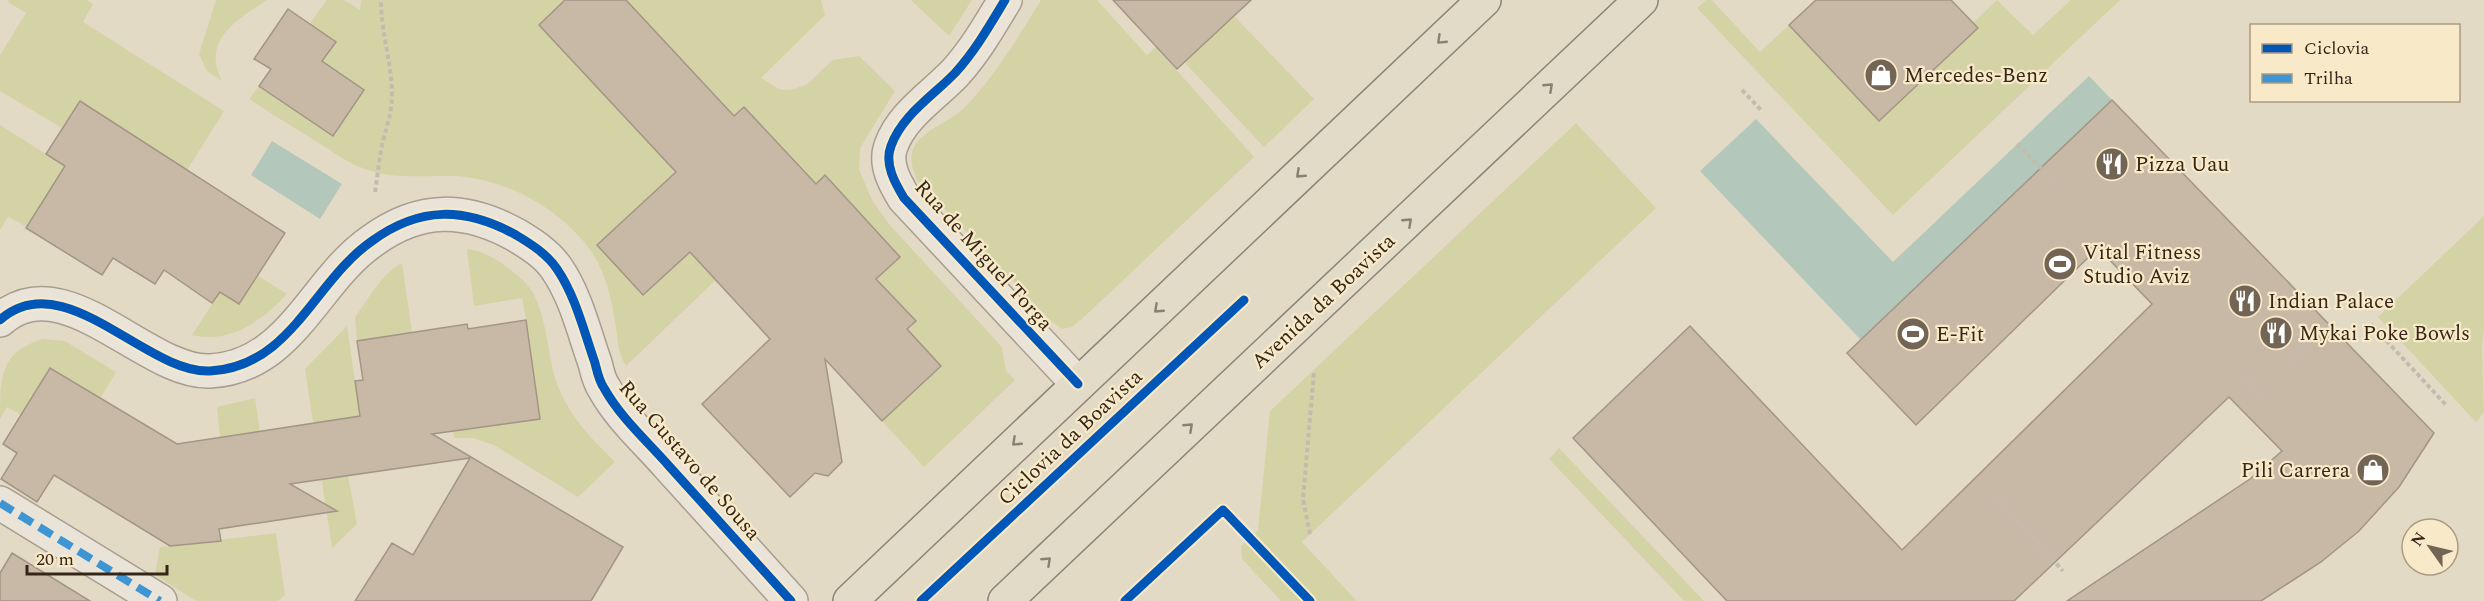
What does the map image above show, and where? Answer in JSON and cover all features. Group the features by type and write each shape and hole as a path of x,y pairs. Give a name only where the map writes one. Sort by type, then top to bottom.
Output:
{"main road":[{"path":"850,601 1484,0"},
{"name":"Avenida da Boavista","path":"1005,601 1641,0"}],"street":[{"name":"Rua de Miguel Torga","path":"1005,0 976,46 955,73 901,125 890,148 891,175 904,198 1078,384"},
{"name":"Rua Gustavo de Sousa","path":"0,320 8,312 25,305 55,303 196,372 217,371 252,360 286,335 353,256 372,240 411,218 436,214 470,216 501,227 534,245 557,267 573,299 603,388 629,421 791,601"},
{"path":"0,503 160,601"}],"path":[{"path":"374,195 383,142 391,118 392,89 389,58 381,20 381,0"},
{"path":"1742,90 1762,111"},
{"path":"2017,144 2051,178"},
{"path":"2371,324 2447,406"},
{"path":"2289,361 2329,325"},
{"path":"1310,534 1303,499 1314,371"},
{"path":"2247,380 2261,395"},
{"path":"1996,497 2063,571"}],"green space":[{"path":"9,0 87,0 93,4 83,22 224,111 184,175 137,145 140,139 80,101 62,127 81,140 27,227 8,217 0,230 0,125 46,154 62,128 0,91 0,55 26,13 8,2"},
{"path":"216,0 267,0 244,15 225,33 219,43 216,54 217,67 222,81 207,71 199,54"},
{"path":"327,0 344,0 360,10 361,0 821,0 825,15 761,78 779,89 790,90 806,85 833,60 859,56 895,91 860,148 859,169 872,200 889,224 1002,347 1006,371 1015,380 924,467 882,421 941,366 907,329 915,321 876,279 900,257 825,175 626,366 621,356 613,308 601,269 579,236 548,210 513,190 474,178 395,175 370,171 344,159 249,99 259,86 333,136 364,90 322,61 336,42 310,23"},
{"path":"911,0 972,0 949,36"},
{"path":"1041,0 1097,0 1147,55 1156,47 1254,157 1084,317 1072,327 1062,329 1051,321 917,180 912,162 913,149 920,139 963,109 974,98 1005,57"},
{"path":"1706,0 1712,0 1760,52 1789,25 1879,121 1977,29 1973,23 1997,0 2033,35 2071,0 2120,0 1893,215 1697,8"},
{"path":"1234,16 1314,99 1264,147 1184,62"},
{"path":"1576,123 1656,208 1302,542 1357,601 1281,601 1242,559 1241,546 1258,530 1270,411"},
{"path":"2484,216 2484,332 2482,343 2484,412 2476,422 2378,317"},
{"path":"467,249 483,253 499,261 521,278 532,291 541,313 555,377 564,400 583,428 615,462 578,497 494,445 473,438 454,438 453,431 526,320 522,298 474,306"},
{"path":"402,263 412,332 357,341 355,317 382,280"},
{"path":"257,275 287,294 267,313 244,328 219,336 192,335 220,292"},
{"path":"347,326 363,435 341,438 357,524 332,548 305,369"},
{"path":"43,339 65,341 116,372 100,399 49,368 27,405 29,420 7,407 0,419 2,379 5,368 18,351"},
{"path":"255,398 260,432 220,438 217,407"},
{"path":"1559,448 1704,601 1684,601 1549,459"},
{"path":"276,533 285,595 278,601 196,601 155,575 160,547"}],"shaded area":[{"path":"2089,76 2112,100 1861,340 1700,171 1756,119 1893,262"},
{"path":"272,141 342,184 320,219 251,175"}],"building":[{"path":"565,0 626,0 734,116 744,107 816,184 825,175 900,257 876,279 916,321 907,329 941,366 882,421 825,359 842,462 828,476 815,473 790,497 702,404 770,339 690,252 643,295 597,245 676,172 539,25"},
{"path":"1113,0 1251,0 1177,69"},
{"name":"Mercedes-Benz","path":"1816,0 1951,0 1978,28 1879,121 1789,25"},
{"path":"288,9 336,42 322,61 364,90 333,136 259,86 271,69 254,59"},
{"path":"2112,100 2434,433 2399,487 2359,531 2321,562 2261,601 2067,601 2250,479 2282,451 2229,397 2014,601 1727,601 1573,438 1690,326 1902,550 2152,304 2098,248 1916,425 1847,353"},
{"path":"80,101 285,233 239,304 220,292 212,303 164,270 155,284 113,258 102,275 26,228 65,166 46,154"},
{"path":"526,320 540,419 432,434 623,547 591,601 355,601 392,543 413,555 470,458 290,484 337,511 219,529 221,541 170,546 54,475 37,502 1,479 17,453 3,444 50,368 177,444 360,416 355,381 363,380 357,341 467,324 468,329"},
{"path":"12,553 90,601 0,601 0,573"}],"marked path":[{"path":"0,503 160,601"}],"cycle path":[{"path":"1005,0 962,65 910,115 896,135 889,153 890,166 894,180 904,198 1078,384"},
{"path":"0,320 25,306 51,304 78,312 159,356 185,367 210,371 238,366 261,355 282,339 352,258 372,241 390,230 425,216 443,214 479,219 516,235 553,264 564,280 574,303 599,379 610,399 791,601"},
{"name":"Ciclovia da Boavista","path":"921,601 1244,300"},
{"path":"1125,601 1223,510 1310,601"}],"place":[{"name":"Mercedes-Benz","path":"1881,75"},
{"name":"Pizza Uau","path":"2112,164"},
{"name":"Vital Fitness Studio Aviz","path":"2060,264"},
{"name":"Indian Palace","path":"2245,301"},
{"name":"Mykai Poke Bowls","path":"2276,333"},
{"name":"E-Fit","path":"1913,334"},
{"name":"Pili Carrera","path":"2373,470"}]}
